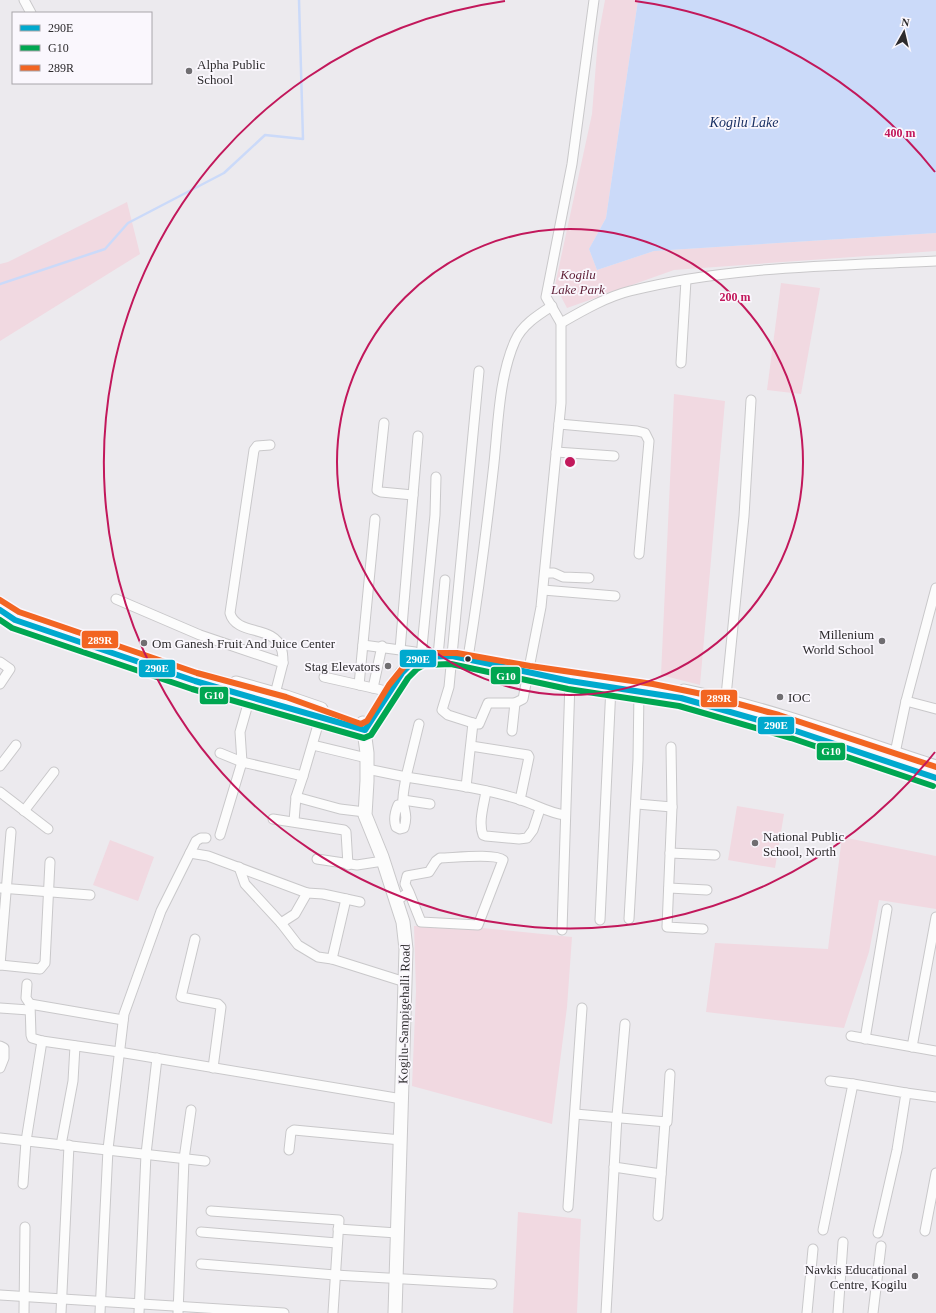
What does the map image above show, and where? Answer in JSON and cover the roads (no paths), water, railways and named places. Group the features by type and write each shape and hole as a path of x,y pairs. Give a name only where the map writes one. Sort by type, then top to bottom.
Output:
{"main road":[{"path":"0,600 19,612 197,673 275,694 320,718 364,727"},
{"path":"0,610 23,622 195,681 250,697 297,705 364,727"},
{"path":"364,727 380,690 405,665 419,656 452,654 529,669 570,681 639,690 725,705 793,730 936,778"},
{"path":"364,727 402,673 419,656"},
{"path":"529,669 640,682 725,705 805,723 936,767"},
{"name":"Kogilu-Sampigehalli Road","path":"364,727 367,764 365,816 383,861 403,922 406,949 395,1313"}],"street":[{"path":"24,0 30,12"},
{"path":"479,371 449,687 442,710 448,714 479,724 488,703 514,703 523,699 543,590 561,403 561,323 546,297 572,164 594,0"},
{"path":"561,323 582,310 629,291 686,280 801,268 936,261"},
{"path":"681,363 686,280"},
{"path":"468,656 479,589 500,408 509,356 515,339 523,328 552,306"},
{"path":"725,705 744,516 751,400"},
{"path":"384,423 377,490 381,492 413,495"},
{"path":"559,424 637,431 647,435 649,441 639,554"},
{"path":"400,650 418,436"},
{"path":"270,445 257,446 254,450 230,612 232,619 238,625 269,636 278,641 282,648 283,663 275,694"},
{"path":"556,452 614,456"},
{"path":"419,656 434,515 436,477"},
{"path":"359,685 375,519"},
{"path":"544,573 563,577 589,578"},
{"path":"438,654 445,580"},
{"path":"895,753 906,701 936,588"},
{"path":"543,590 615,596"},
{"path":"116,599 200,636 283,663"},
{"path":"363,645 382,646 415,652 419,656"},
{"path":"324,677 380,690 382,646"},
{"path":"0,662 10,668 0,684"},
{"path":"562,930 570,681"},
{"path":"600,920 611,686"},
{"path":"629,919 636,804 639,690"},
{"path":"220,835 242,762 240,732 250,697"},
{"path":"906,701 936,708"},
{"path":"512,731 514,703"},
{"path":"294,822 296,797 320,718"},
{"path":"466,787 473,723"},
{"path":"419,724 406,777 404,802 430,804"},
{"path":"0,766 16,745"},
{"path":"313,745 406,777 486,791 520,800 540,809 565,815"},
{"path":"471,746 528,755 528,771 520,800"},
{"path":"671,747 672,807 670,888 667,927 703,929"},
{"path":"220,753 242,762 303,776"},
{"path":"24,810 54,772"},
{"path":"486,791 481,830 483,835 486,836 519,839 527,838 533,830 540,809"},
{"path":"0,792 48,829"},
{"path":"296,797 340,809 365,812"},
{"path":"636,804 672,807"},
{"path":"273,819 344,830 346,832 348,865"},
{"path":"11,832 3,888 0,965 40,969 43,968 45,963 50,862"},
{"path":"100,1313 108,1149 118,1052 123,1020 161,911 196,840 206,838"},
{"path":"190,852 208,856 307,893 323,894 360,902"},
{"path":"670,853 715,855"},
{"path":"490,857 500,858 503,860 481,921 478,925 421,922 409,892 405,884 407,876 430,872 436,861 440,858 490,857"},
{"path":"317,859 348,865 368,865 383,861"},
{"path":"239,867 245,884 281,922 298,945 318,957 332,959 405,982"},
{"path":"3,888 90,894"},
{"path":"670,888 707,890"},
{"path":"396,901 409,892"},
{"path":"281,922 295,914 307,893"},
{"path":"332,959 346,899"},
{"path":"865,1039 887,909"},
{"path":"912,1047 936,917"},
{"path":"195,939 181,997 218,1004 221,1007 213,1068"},
{"path":"27,984 26,998 30,1007 32,1038 42,1041 157,1058 402,1099"},
{"path":"0,1008 30,1007 123,1020"},
{"path":"568,1207 582,1008"},
{"path":"606,1313 617,1116 625,1024"},
{"path":"851,1036 936,1051"},
{"path":"23,1184 26,1141 42,1041"},
{"path":"0,1046 4,1048 4,1058 0,1068"},
{"path":"61,1313 65,1145 73,1080 75,1046"},
{"path":"139,1308 146,1154 157,1058"},
{"path":"658,1216 670,1074"},
{"path":"830,1081 936,1097"},
{"path":"823,1230 853,1084"},
{"path":"878,1233 897,1150 906,1093"},
{"path":"178,1310 184,1159 190,1110"},
{"path":"575,1114 617,1116 665,1122"},
{"path":"289,1150 291,1132 294,1130 401,1140"},
{"path":"0,1138 205,1161"},
{"path":"614,1167 661,1174"},
{"path":"925,1231 936,1174"},
{"path":"211,1211 339,1220 333,1313"},
{"path":"24,1313 26,1227"},
{"path":"338,1230 398,1233"},
{"path":"201,1232 337,1243"},
{"path":"838,1313 843,1242"},
{"path":"873,1313 882,1246"},
{"path":"807,1313 813,1249"},
{"path":"201,1264 335,1275 396,1277 492,1284"},
{"path":"0,1295 100,1301 139,1308 284,1313"}],"water":[{"name":"Kogilu Lake","path":"638,0 936,0 936,233 654,251 597,270 589,249 606,218"}],"waterway":[{"path":"0,284 105,249 128,223 224,173 265,135 303,139 299,0"}],"place":[{"name":"Alpha Public School","path":"189,71"},
{"name":"Millenium World School","path":"882,641"},
{"name":"Om Ganesh Fruit And Juice Center","path":"144,643"},
{"name":"Stag Elevators","path":"388,666"},
{"name":"IOC","path":"780,697"},
{"name":"National Public School, North","path":"755,843"},
{"name":"Navkis Educational Centre, Kogilu","path":"915,1276"}],"park label":[{"name":"Kogilu Lake Park","path":"578,282"}]}
